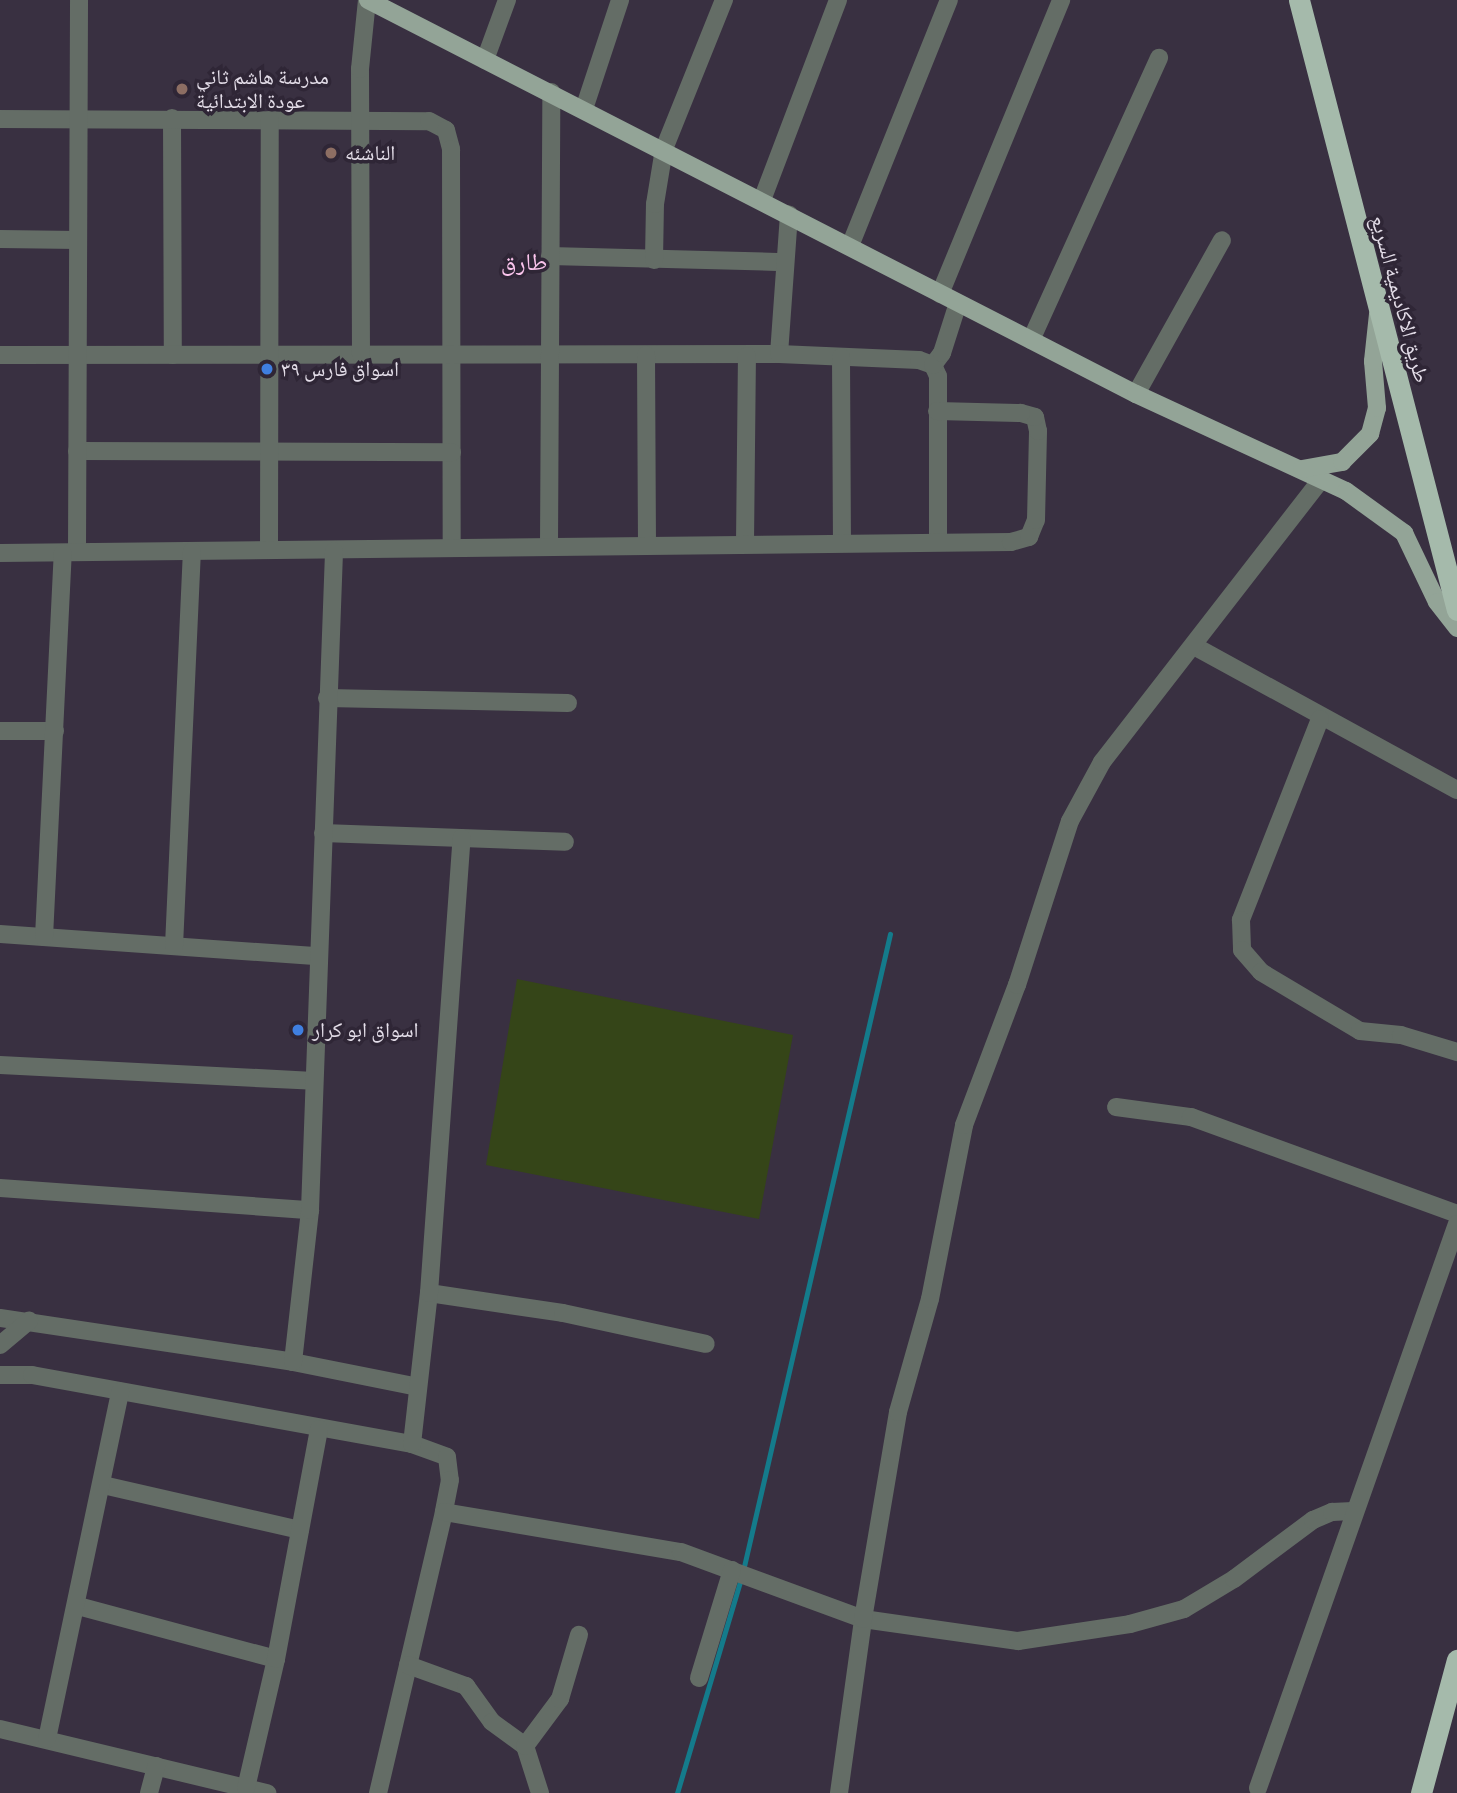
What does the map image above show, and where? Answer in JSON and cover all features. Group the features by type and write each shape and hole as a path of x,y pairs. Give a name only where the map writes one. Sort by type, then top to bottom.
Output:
{"highway":[{"name":"طريق الاكاديمية السريع","path":"1299,0 1378,314 1457,610"},
{"path":"1420,1793 1457,1661"}],"main road":[{"path":"368,0 393,6 485,60 664,149 1136,394 1373,506 1404,533 1437,602 1457,628"},
{"path":"1292,469 1342,462 1370,434 1377,408 1373,361 1378,314"}],"street":[{"path":"44,937 55,731 77,451 79,0"},
{"path":"361,355 360,51 368,0"},
{"path":"485,60 507,0"},
{"path":"584,109 620,0"},
{"path":"654,260 655,204 664,149 724,0"},
{"path":"762,200 838,0"},
{"path":"850,246 949,0"},
{"path":"940,294 1061,0"},
{"path":"1031,340 1159,58"},
{"path":"549,545 551,92"},
{"path":"172,118 173,355"},
{"path":"0,119 172,118 438,123 450,137 452,547"},
{"path":"269,550 272,356 270,120"},
{"path":"779,354 789,214"},
{"path":"0,239 78,240"},
{"path":"1136,394 1222,240"},
{"path":"550,256 785,262"},
{"path":"933,365 942,353 958,303"},
{"path":"0,355 779,354 919,360 933,365 938,376 938,540"},
{"path":"646,355 647,544"},
{"path":"745,542 747,356"},
{"path":"841,357 842,541"},
{"path":"0,554 334,551 745,542 1011,542 1029,537 1036,520 1038,431 1035,417 1028,413 937,411"},
{"path":"77,451 452,452"},
{"path":"839,1793 863,1619 898,1412 930,1299 969,1105 1011,1003 1058,853 1084,790 1321,480"},
{"path":"174,946 192,551"},
{"path":"293,1362 310,1210 334,551"},
{"path":"1194,646 1320,719 1457,790"},
{"path":"327,698 568,703"},
{"path":"1320,719 1241,920 1242,950 1261,972 1360,1031 1401,1035 1457,1052"},
{"path":"0,731 55,731"},
{"path":"323,833 565,842"},
{"path":"412,1444 429,1293 462,838"},
{"path":"0,934 318,956"},
{"path":"0,1065 314,1081"},
{"path":"1116,1107 1191,1117 1457,1214"},
{"path":"0,1188 310,1210"},
{"path":"1258,1788 1353,1511 1457,1224"},
{"path":"429,1293 563,1313 706,1344"},
{"path":"0,1318 293,1362 418,1387"},
{"path":"0,1345 29,1321"},
{"path":"0,1375 32,1375 412,1444 447,1457 450,1480 444,1512 378,1793"},
{"path":"47,1739 78,1606 120,1392"},
{"path":"246,1788 276,1659 319,1429"},
{"path":"103,1485 300,1530"},
{"path":"444,1512 614,1538 732,1570 863,1619 1018,1641 1130,1624 1184,1609 1234,1579 1313,1520 1332,1512 1353,1511"},
{"path":"699,1678 732,1570"},
{"path":"78,1606 276,1659"},
{"path":"525,1746 560,1699 579,1635"},
{"path":"408,1665 466,1686 492,1722 525,1746 540,1793"},
{"path":"0,1729 267,1793"},
{"path":"149,1793 156,1766"}],"green space":[{"path":"517,979 793,1035 759,1219 486,1165"}],"waterway":[{"path":"677,1793 742,1575 890,934"}],"place":[{"name":"مدرسة هاشم ثاني عودة الابتدائية","path":"182,89"},
{"name":"الناشئه","path":"331,153"},
{"name":"اسواق فارس ٣٩","path":"267,369"},
{"name":"اسواق ابو كرار","path":"298,1030"}],"district":[{"name":"طارق","path":"524,263"}]}
